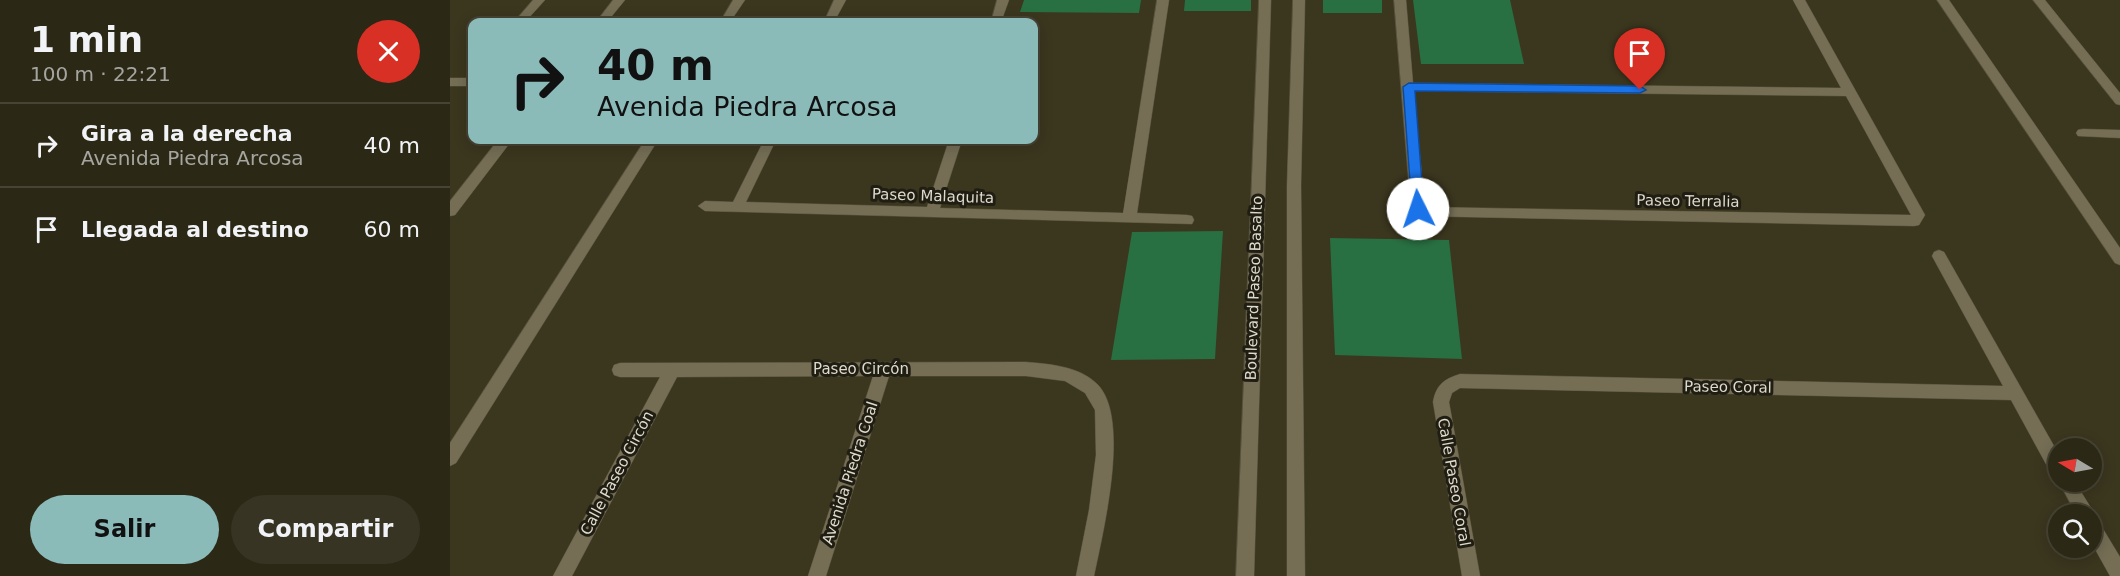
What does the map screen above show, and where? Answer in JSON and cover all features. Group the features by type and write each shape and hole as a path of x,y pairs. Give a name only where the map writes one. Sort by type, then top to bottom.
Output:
{"street":[{"path":"522,18 538,0"},
{"path":"604,18 619,0"},
{"path":"728,18 739,0"},
{"path":"831,18 840,0"},
{"path":"997,18 1003,0"},
{"path":"1129,218 1163,0"},
{"name":"Boulevard Paseo Basalto","path":"1245,576 1265,0"},
{"path":"1296,576 1294,185 1299,0"},
{"name":"Paseo Terralia","path":"1400,0 1418,209 1421,212 1914,221 1918,215 1799,0"},
{"path":"1943,0 2120,259"},
{"path":"2039,0 2120,101"},
{"path":"450,82 468,81"},
{"path":"1409,87 1848,92"},
{"path":"2083,133 2120,134"},
{"path":"450,211 502,144"},
{"path":"450,458 648,144"},
{"path":"737,207 768,144"},
{"path":"932,212 955,144"},
{"name":"Paseo Malaquita","path":"705,206 1187,220"},
{"path":"1939,256 2048,452"},
{"name":"Avenida Piedra Coal","path":"818,576 883,369"},
{"name":"Paseo Circón","path":"620,370 1026,369 1055,372 1075,378 1096,393 1103,409 1106,435 1104,463 1085,576"},
{"name":"Calle Paseo Circón","path":"562,576 672,370"},
{"name":"Paseo Coral","path":"1445,389 1460,381 2014,393"},
{"name":"Calle Paseo Coral","path":"1445,389 1441,402 1471,576"},
{"path":"2102,544 2120,575"}],"green space":[{"path":"1024,0 1141,0 1139,13 1020,12"},
{"path":"1185,0 1251,0 1251,11 1184,11"},
{"path":"1323,0 1382,0 1382,13 1323,13"},
{"path":"1413,0 1510,0 1524,64 1421,64"},
{"path":"1223,231 1215,359 1111,360 1132,232"},
{"path":"1330,238 1449,240 1462,359 1335,355"}],"route":[{"path":"1418,209 1409,87 1640,90"}]}
